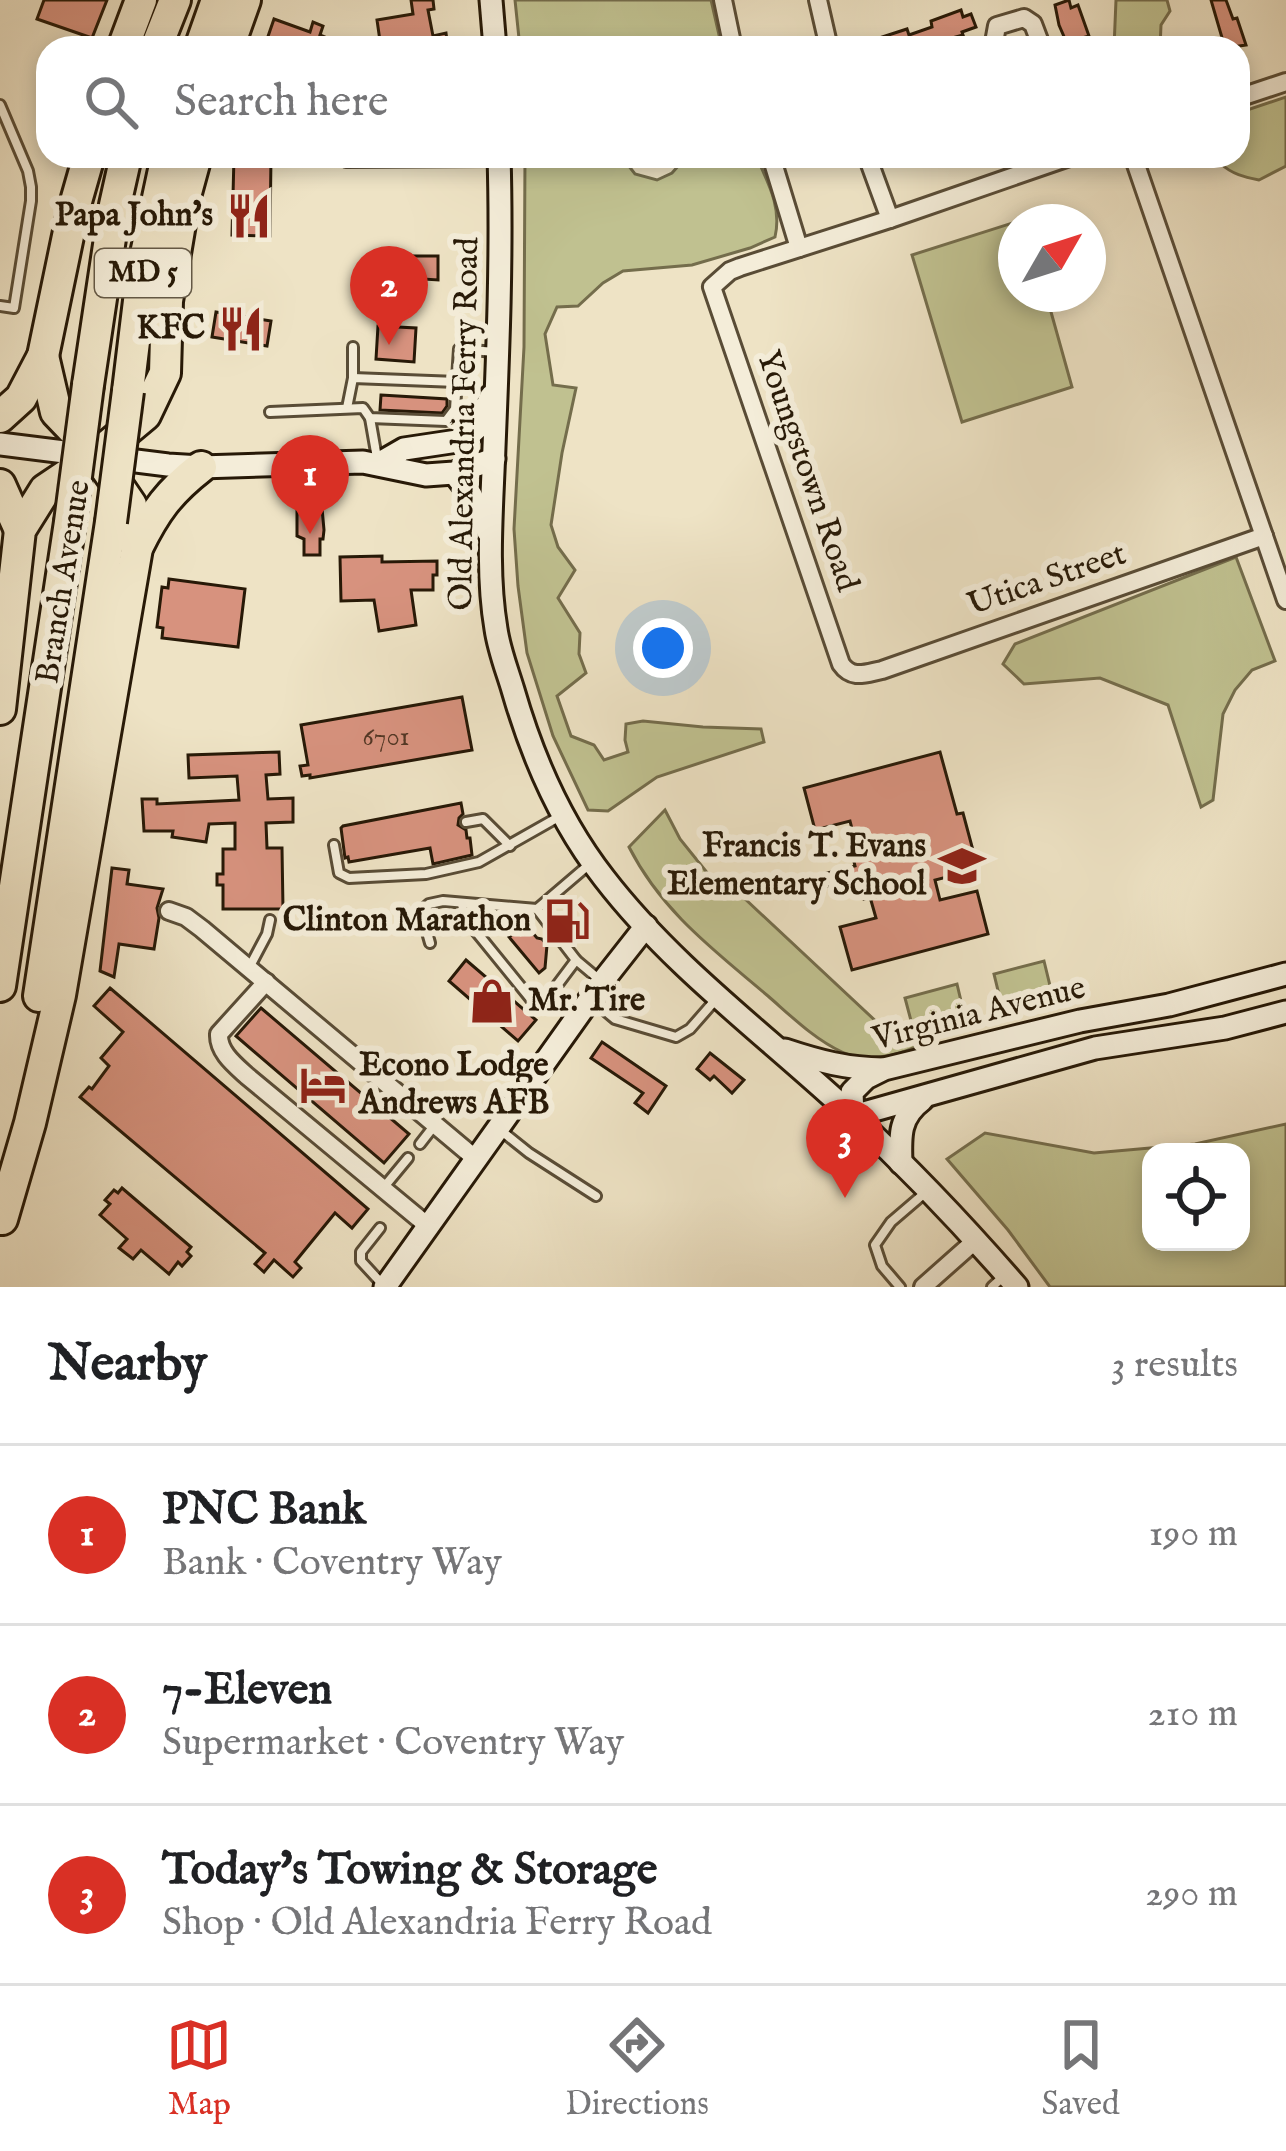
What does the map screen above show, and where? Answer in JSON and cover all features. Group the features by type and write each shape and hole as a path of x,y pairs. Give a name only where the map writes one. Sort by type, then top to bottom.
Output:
{"highway":[{"path":"128,36 141,0"},
{"path":"161,36 175,0"},
{"path":"204,36 218,0"},
{"path":"232,36 245,0"},
{"path":"0,417 21,398 43,356 86,168"},
{"name":"Branch Avenue","path":"0,986 123,168"},
{"name":"Branch Avenue","path":"1,1225 111,522 143,268 164,168"},
{"path":"0,709 20,530 45,490 145,415 165,374 167,301 193,168"},
{"path":"43,356 56,412 97,455 130,505 137,548"},
{"path":"1,1225 60,995 137,548 154,512 201,467"},
{"path":"0,485 20,530"}],"main road":[{"path":"490,0 494,36"},
{"name":"Old Alexandria Ferry Road","path":"499,168 502,238 490,538 496,628 521,720 564,814 592,861 646,926 929,1190 976,1240 1005,1283"},
{"path":"378,464 404,449 464,440 478,428 496,385"},
{"path":"439,442 494,459"},
{"path":"0,444 201,467 363,462 426,476 454,473 494,459"},
{"path":"454,473 471,495 490,538"},
{"path":"385,1287 646,926"},
{"name":"Virginia Avenue","path":"1281,1014 1225,1028 1095,1048 853,1116 852,1092 884,1069 1286,974"},
{"path":"775,1046 814,1061 884,1069"},
{"path":"901,1163 904,1118 928,1095"}],"street":[{"path":"723,0 730,36"},
{"path":"818,0 827,36"},
{"path":"996,36 997,26 1024,18 1033,24 1038,36"},
{"path":"1250,94 1286,82"},
{"path":"775,168 799,248 1037,168"},
{"path":"871,168 890,219"},
{"path":"1137,168 1286,600"},
{"name":"Youngstown Road","path":"799,248 730,271 712,287 838,658 849,673"},
{"name":"Utica Street","path":"849,673 882,670 1264,536"},
{"path":"169,911 186,917 476,1159"},
{"path":"266,982 227,1022 218,1042 237,1066 428,1226"},
{"path":"923,1287 976,1240"}],"lane":[{"path":"0,105 28,171 32,202 14,308 0,307"},
{"path":"346,407 353,347"},
{"path":"370,418 446,422 455,409 459,349 498,352"},
{"path":"353,378 457,382"},
{"path":"270,412 363,408 370,418 378,464"},
{"path":"334,845 339,873 349,878 426,874 479,862 564,814"},
{"path":"466,822 483,819 510,847"},
{"path":"430,943 421,911 429,904 443,901 537,909 592,861"},
{"path":"462,904 466,918 534,1003 546,1000 575,960"},
{"path":"537,909 615,1019 676,1037 690,1030 719,996"},
{"path":"249,968 270,920"},
{"path":"420,1144 436,1124"},
{"path":"498,1128 596,1196"},
{"path":"383,1189 408,1158"},
{"path":"900,1287 882,1266 875,1245 891,1222 929,1190"},
{"path":"380,1228 361,1252 361,1262 385,1287"}],"green space":[{"path":"515,0 711,0 719,36 519,36"},
{"path":"1116,0 1167,0 1170,11 1161,36 1114,36"},
{"path":"1286,97 1286,166 1259,180 1226,168 1250,168 1250,109"},
{"path":"525,168 630,168 657,180 676,168 761,168 777,215 775,237 692,265 623,271 578,306 557,307 545,334 553,385 576,388 551,525 558,547 575,570 558,598 580,633 579,654 586,673 557,696 571,736 594,745 604,760 628,752 626,724 643,721 761,729 764,742 657,777 608,811 588,810 553,736 527,653 514,529 524,347"},
{"path":"998,228 998,312 1051,312 1072,387 962,422 912,255"},
{"path":"1236,557 1275,661 1252,670 1235,690 1223,714 1213,800 1201,807 1168,705 1100,678 1024,684 1003,664 1015,644"},
{"path":"665,810 680,839 717,885 744,898 881,1026 915,1047 869,1057 832,1047 691,929 657,891 629,847"},
{"path":"1044,961 1052,994 1002,1007 994,974"},
{"path":"957,984 965,1018 914,1032 905,998"},
{"path":"1286,1124 1286,1287 1050,1287 947,1159 985,1133 1094,1153 1142,1149 1142,1251 1250,1251 1250,1143 1200,1143"}],"building":[{"path":"44,0 107,0 93,36 37,19"},
{"path":"411,0 433,0 434,9 428,10 433,36 379,36 377,20 413,14"},
{"path":"1069,0 1071,8 1078,5 1089,36 1064,36 1055,5"},
{"path":"1211,0 1226,0 1243,36 1222,36"},
{"path":"961,10 963,17 971,14 976,27 959,36 885,36 907,29 909,35 932,27 931,21"},
{"path":"274,19 310,32 313,22 323,26 322,36 268,36"},
{"path":"234,168 271,168 270,236 232,235"},
{"path":"368,256 438,256 438,280 424,279 423,287 368,285"},
{"name":"KFC","path":"216,312 271,321 267,346 212,337"},
{"path":"378,326 416,328 414,362 376,359"},
{"path":"381,395 447,399 447,406 442,413 380,410"},
{"path":"301,508 322,508 320,555 304,555 304,539 297,536"},
{"path":"382,556 382,562 437,561 433,590 411,590 416,625 379,631 374,600 341,601 340,557"},
{"path":"169,579 245,589 238,647 162,638 163,628 157,627 162,587 168,588"},
{"path":"462,697 472,750 302,776 300,766 308,765 301,725"},
{"path":"279,752 280,774 266,775 268,799 293,798 293,822 266,823 267,848 282,848 283,909 223,909 223,885 217,885 217,874 223,874 223,849 235,849 235,823 209,824 206,842 172,837 173,831 144,831 142,799 157,799 157,804 239,800 237,776 189,778 188,755"},
{"path":"940,752 978,869 935,880 940,900 977,891 988,934 852,970 840,927 876,918 858,878 826,887 823,874 855,866 850,845 856,844 850,821 815,830 804,788"},
{"path":"461,803 458,825 470,838 472,855 433,864 430,848 349,862 345,858 343,826"},
{"path":"112,868 129,870 127,884 163,889 154,949 119,944 114,977 100,971"},
{"path":"525,924 547,945 545,968 539,973 509,937"},
{"name":"Mr. Tire","path":"466,960 536,1020 518,1041 449,981"},
{"path":"110,988 368,1209 352,1228 335,1213 295,1262 301,1268 293,1277 274,1260 264,1272 255,1264 265,1253 80,1097 109,1066 101,1058 123,1032 94,1006"},
{"name":"Econo Lodge Andrews AFB","path":"261,1008 409,1134 384,1163 236,1036"},
{"path":"602,1042 666,1086 648,1113 635,1103 643,1093 591,1058"},
{"path":"710,1053 744,1080 732,1093 714,1076 710,1080 697,1069"},
{"path":"122,1188 191,1247 187,1252 191,1256 182,1266 178,1262 169,1274 141,1250 133,1259 119,1248 127,1239 100,1215 110,1204 105,1200"}],"place":[{"name":"Papa John's","path":"249,216"},
{"name":"KFC","path":"241,329"},
{"name":"7-Eleven","path":"389,345"},
{"name":"PNC Bank","path":"310,534"},
{"name":"Francis T. Evans Elementary School","path":"962,866"},
{"name":"Clinton Marathon","path":"567,921"},
{"name":"Mr. Tire","path":"492,1001"},
{"name":"Econo Lodge Andrews AFB","path":"323,1085"},
{"name":"Today's Towing & Storage","path":"845,1198"}]}
